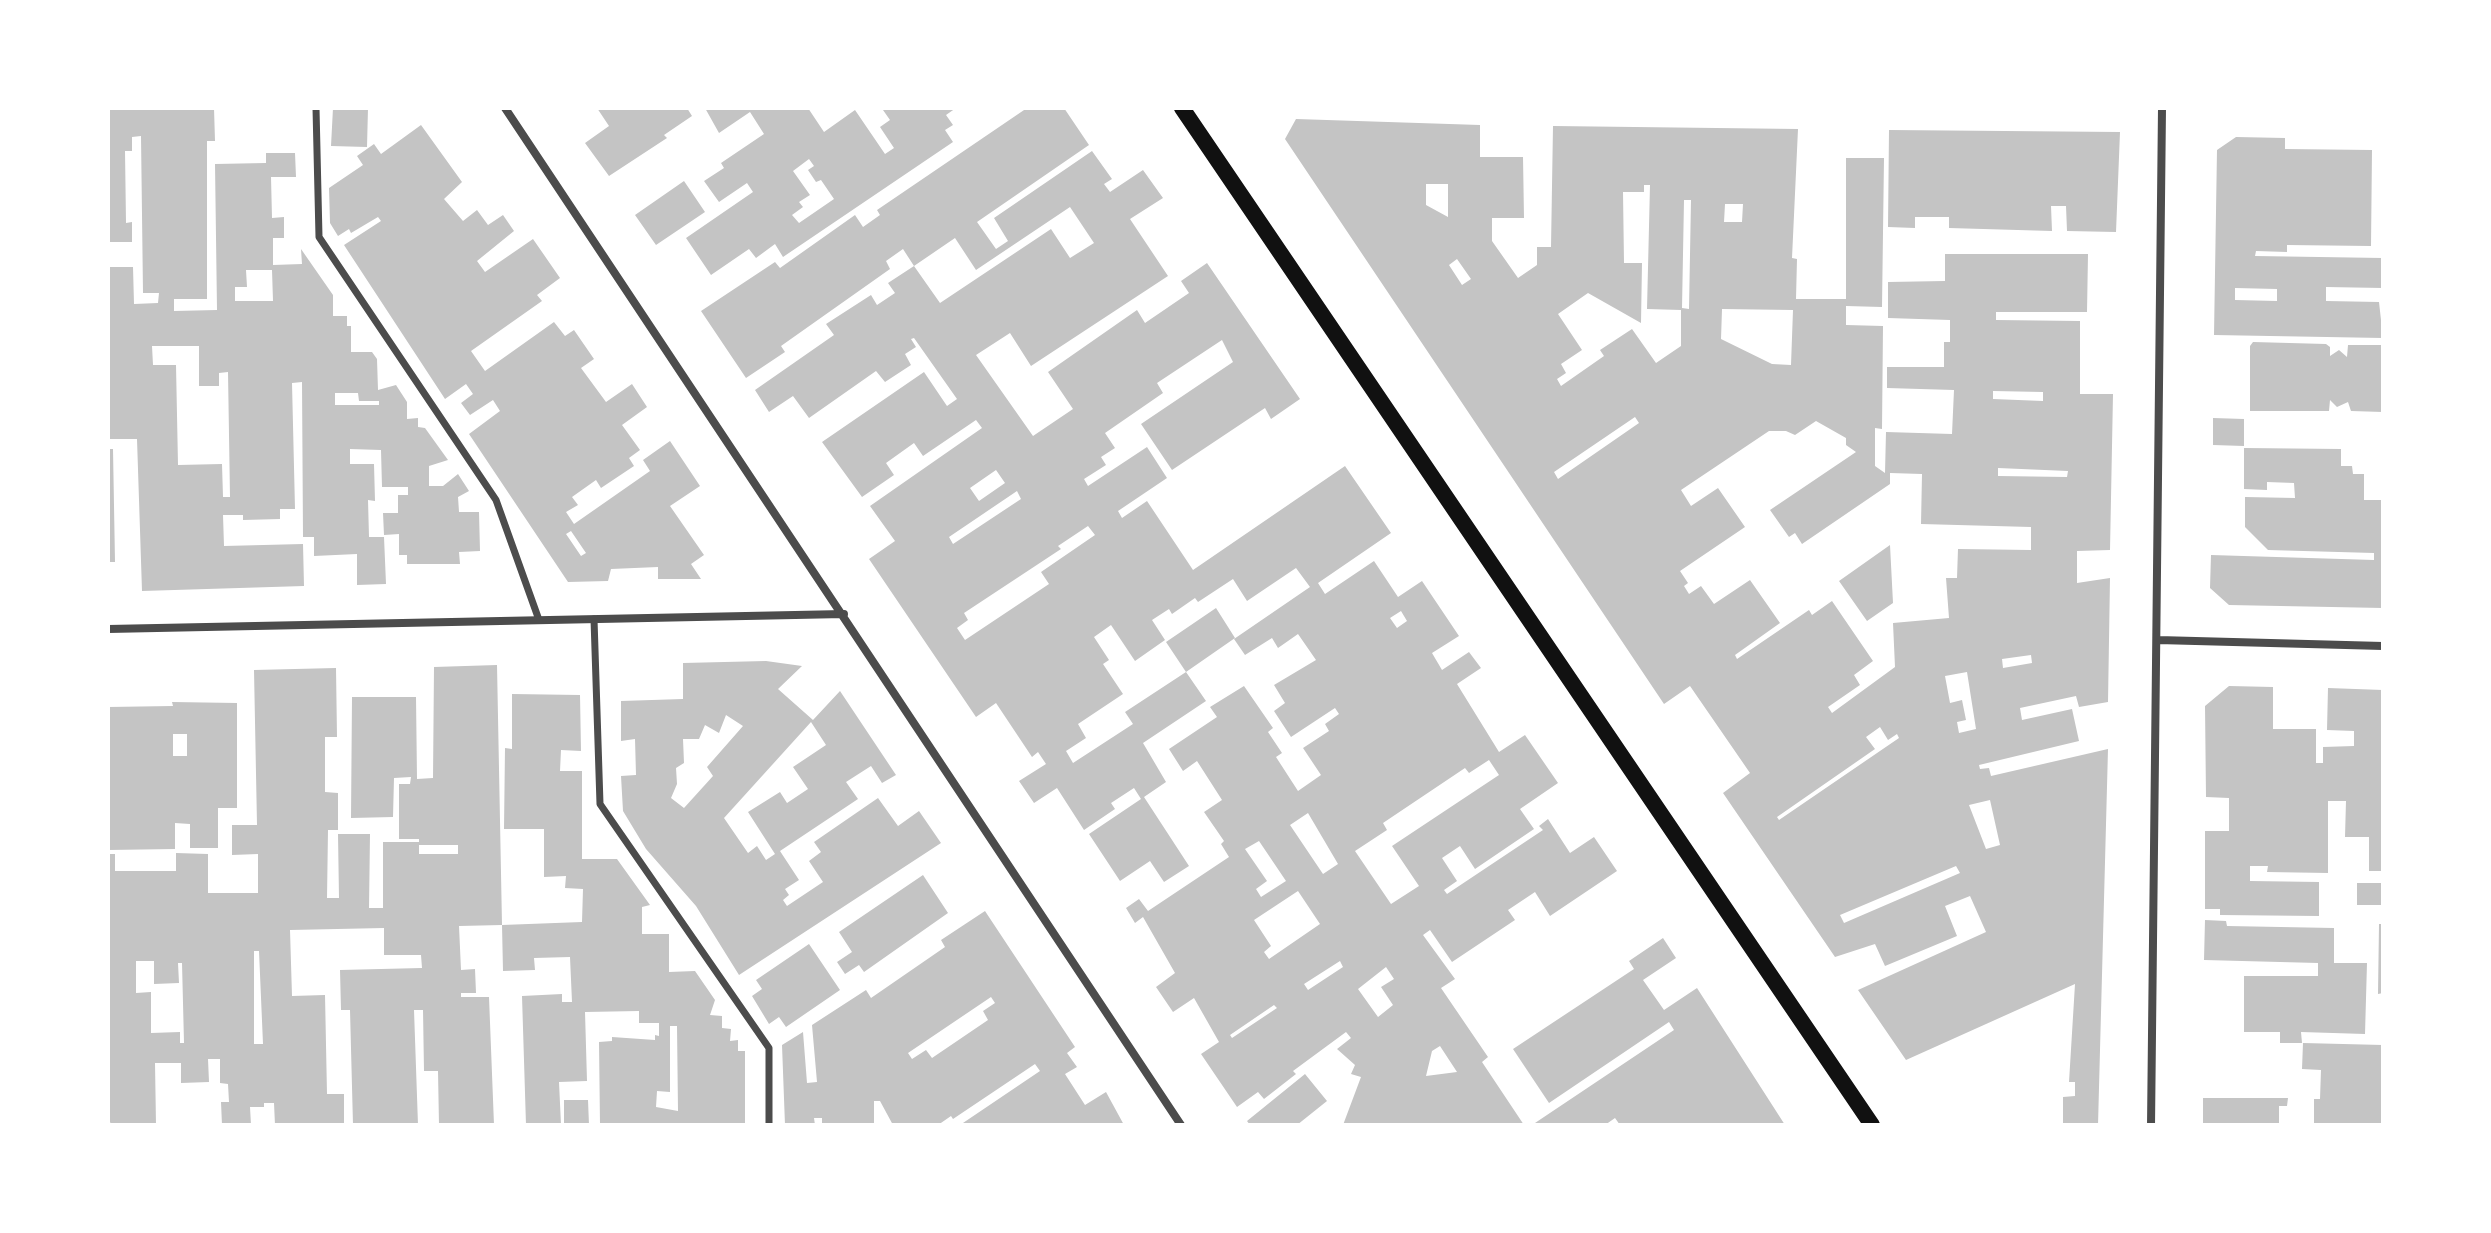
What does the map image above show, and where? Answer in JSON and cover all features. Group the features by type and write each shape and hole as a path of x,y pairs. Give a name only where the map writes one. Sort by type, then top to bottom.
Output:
{"main road":[{"path":"1182,108 1872,1125"}],"street":[{"path":"316,108 319,237 496,500 539,620"},
{"path":"505,108 1181,1125"},
{"path":"2151,1125 2162,108"},
{"path":"108,629 844,614"},
{"path":"594,619 600,804 769,1048 769,1125"},
{"path":"2158,640 2383,646"}],"building":[{"path":"108,108 214,108 215,141 207,141 207,299 174,299 174,311 217,310 215,164 266,163 266,153 295,153 296,177 271,177 272,218 284,217 284,238 273,238 273,265 302,264 301,249 333,295 333,316 347,316 347,326 351,326 351,352 372,352 377,359 378,390 396,385 407,402 407,419 418,418 418,427 425,428 448,460 429,466 429,486 443,486 458,474 469,491 458,497 459,512 479,512 480,551 459,552 460,564 407,564 407,555 399,555 399,534 384,535 383,513 398,513 398,495 408,495 408,487 382,487 381,450 350,449 350,464 374,464 375,501 368,500 369,537 384,537 386,584 357,585 357,554 314,556 314,537 303,537 302,382 292,383 295,509 280,509 280,519 243,520 243,515 223,515 224,546 303,544 304,586 142,591 137,439 108,439 108,267 133,267 134,304 158,303 159,293 143,293 141,136 132,137 132,151 125,151 126,223 132,222 132,242 108,242","holes":["246,270 272,270 273,301 235,301 235,287 247,287","152,346 199,346 199,386 219,386 219,373 228,372 230,497 223,497 222,464 178,465 176,365 153,365","335,393 358,393 359,401 379,401 379,405 335,405"]},
{"path":"333,108 368,108 367,147 331,146"},
{"path":"597,108 687,108 692,116 664,135 667,138 609,176 585,143 609,126"},
{"path":"705,108 808,108 824,132 855,110 885,154 894,148 880,127 890,120 883,110 956,108 946,115 953,125 945,130 953,142 783,257 775,244 756,258 749,249 711,275 686,238 753,192 747,183 719,202 704,181 724,168 721,163 764,134 750,112 719,133","holes":["809,159 814,166 808,170 816,182 821,180 834,199 799,223 792,215 803,207 799,202 810,195 793,171"]},
{"path":"1027,108 1064,108 1089,145 977,222 996,249 1008,241 994,218 1092,151 1112,179 1104,184 1110,192 1143,170 1163,198 1130,219 1168,276 1031,366 1010,333 976,355 1033,436 1073,409 1048,372 1137,310 1145,323 1189,293 1181,281 1207,263 1300,399 1271,419 1265,408 1172,470 1141,424 1233,362 1222,340 1157,383 1163,393 1105,433 1115,448 1101,457 1106,465 1084,479 1088,486 1147,447 1167,478 1118,511 1122,518 1147,501 1193,570 1345,466 1391,533 1318,583 1325,594 1374,561 1398,597 1422,581 1459,636 1432,653 1442,670 1469,652 1481,668 1457,684 1499,752 1525,735 1558,783 1520,809 1534,829 1475,869 1460,846 1442,858 1457,881 1444,890 1447,894 1543,830 1539,826 1548,819 1570,853 1594,837 1617,871 1550,916 1535,892 1508,910 1515,920 1452,962 1430,930 1423,935 1455,979 1441,988 1488,1057 1482,1062 1524,1125 1343,1125 1361,1077 1351,1074 1355,1065 1337,1049 1351,1038 1346,1032 1293,1071 1296,1074 1264,1099 1258,1092 1237,1107 1201,1054 1219,1042 1194,998 1173,1012 1156,987 1175,973 1143,917 1135,923 1126,908 1139,899 1148,911 1229,857 1221,844 1224,841 1204,812 1222,800 1197,761 1183,771 1169,749 1217,717 1210,707 1244,686 1273,728 1268,732 1282,753 1276,757 1298,791 1321,775 1303,748 1329,731 1325,724 1339,714 1335,708 1291,737 1274,711 1285,703 1274,685 1316,660 1298,634 1278,648 1272,638 1245,655 1234,639 1310,587 1296,568 1247,601 1233,579 1198,602 1195,598 1172,614 1169,609 1152,620 1165,640 1135,661 1111,625 1094,637 1109,660 1103,664 1123,694 1078,724 1086,738 1066,751 1073,763 1133,724 1125,712 1186,672 1206,701 1143,743 1166,782 1144,797 1189,866 1164,882 1150,861 1120,881 1089,834 1141,799 1134,788 1111,803 1115,809 1084,830 1057,788 1034,803 1019,781 1046,764 1038,752 1032,757 996,703 976,717 869,559 895,541 870,506 982,428 976,420 923,456 914,443 886,463 894,475 862,497 822,442 924,372 947,406 957,399 914,338 911,339 916,347 905,354 911,365 885,382 876,371 809,418 793,396 769,412 755,390 834,335 826,324 871,295 877,305 895,293 888,283 914,266 903,249 886,261 890,269 781,346 785,352 746,378 701,311 775,262 780,268 855,215 863,227 880,215 877,210","holes":["1070,207 1094,243 1070,258 1051,229 940,303 914,266 955,238 976,270","996,470 1005,483 979,501 970,488","1017,491 1021,499 953,544 949,537","1088,526 1095,535 1041,572 1049,584 965,640 957,628 968,620 964,613 1061,549 1058,546","1401,611 1407,621 1397,628 1390,618","1489,760 1499,775 1392,846 1419,886 1391,904 1355,851 1387,830 1383,823 1465,768 1469,773","1308,813 1338,864 1323,874 1290,825","1259,841 1286,881 1261,897 1256,889 1267,881 1245,849","1298,891 1320,924 1269,959 1264,952 1271,946 1254,920","1340,961 1343,967 1308,990 1304,984","1386,967 1394,979 1381,987 1393,1005 1378,1017 1358,989","1274,1005 1277,1008 1232,1038 1230,1035","1440,1046 1457,1072 1426,1076 1432,1051"]},
{"path":"1296,119 1480,125 1480,157 1523,157 1524,218 1492,218 1492,241 1518,278 1537,265 1537,247 1551,247 1553,126 1798,129 1792,258 1797,259 1796,299 1846,299 1846,158 1884,158 1882,307 1846,306 1846,325 1883,326 1882,429 1875,428 1875,466 1885,473 1886,432 1952,434 1954,390 1887,388 1887,367 1944,367 1944,342 1950,342 1950,320 1888,318 1888,282 1945,281 1945,254 2088,254 2087,312 1996,312 1996,320 2080,321 2080,394 2113,394 2110,550 2077,551 2077,583 2110,578 2108,702 2079,707 2076,696 2020,708 2022,720 2072,709 2079,741 1979,765 1980,769 1989,768 1991,776 2108,749 2098,1125 2063,1125 2063,1097 2075,1096 2075,1082 2069,1082 2075,984 1906,1060 1858,990 1986,932 1970,896 1945,906 1957,936 1885,966 1875,944 1835,957 1723,793 1750,773 1690,686 1664,704 1285,139","holes":["1426,184 1448,184 1448,217 1426,205","1644,185 1650,185 1647,309 1681,310 1681,346 1656,363 1632,329 1600,350 1604,356 1561,386 1557,379 1566,373 1561,364 1582,350 1558,314 1588,293 1641,323 1642,263 1624,263 1623,192 1644,192","1684,200 1691,200 1689,309 1682,308","1725,204 1743,204 1742,222 1724,222","1457,259 1471,279 1462,285 1449,265","1722,309 1793,310 1791,365 1772,364 1721,339","1993,391 2043,392 2043,401 1993,399","1635,417 1639,423 1558,479 1554,472","1816,421 1846,438 1846,445 1856,452 1770,510 1789,537 1795,533 1802,544 1890,484 1890,473 1922,474 1921,524 2031,527 2031,550 1958,549 1957,578 1946,578 1949,618 1893,623 1895,667 1832,713 1828,707 1860,685 1854,675 1873,661 1832,601 1812,615 1809,610 1737,659 1735,655 1780,623 1750,580 1714,604 1701,586 1689,594 1684,586 1688,583 1680,571 1745,527 1718,488 1691,506 1681,490 1769,431 1786,431 1795,435","1998,468 2068,471 2067,477 1998,476","2031,655 2032,663 2003,668 2002,659","1967,672 1976,729 1959,733 1957,722 1966,720 1962,700 1950,703 1945,676","1880,727 1888,740 1897,734 1899,738 1779,820 1777,817 1875,749 1866,737","1990,800 2000,845 1986,849 1969,805","1956,866 1960,873 1844,923 1840,915"]},
{"path":"421,125 462,182 444,199 463,221 477,210 488,225 503,215 514,231 477,261 485,272 533,239 560,278 537,295 542,301 471,351 485,371 554,322 565,336 574,330 594,359 581,368 606,402 632,384 647,407 622,425 640,450 629,458 634,466 601,488 596,480 572,497 578,505 566,512 574,524 650,471 643,460 670,441 700,486 670,506 704,555 691,564 701,579 658,579 658,567 611,569 608,581 568,582 469,434 500,411 493,400 470,415 461,403 473,394 466,384 445,399 344,245 381,221 378,217 351,233 349,229 338,236 330,223 329,188 363,165 357,156 374,144 381,154","holes":["571,531 586,553 581,556 566,534"]},
{"path":"1889,130 2120,132 2116,232 2067,231 2066,206 2051,206 2052,231 1949,228 1949,217 1915,217 1915,228 1888,227"},
{"path":"2236,137 2285,138 2285,149 2372,150 2371,246 2287,245 2287,252 2256,251 2255,256 2383,258 2383,288 2326,287 2326,301 2379,302 2383,338 2214,335 2217,150","holes":["2235,288 2277,289 2277,301 2235,300"]},
{"path":"684,181 705,212 656,245 635,215"},
{"path":"2253,342 2326,344 2330,347 2330,356 2339,350 2347,357 2348,345 2383,345 2383,412 2351,411 2348,402 2337,407 2330,400 2329,411 2250,411 2250,346"},
{"path":"2213,418 2244,419 2244,446 2213,445"},
{"path":"2244,448 2341,449 2341,466 2352,466 2353,474 2364,474 2364,500 2383,500 2383,608 2229,605 2210,588 2211,555 2374,560 2374,553 2268,550 2245,527 2245,497 2295,498 2294,483 2267,482 2267,490 2244,489"},
{"path":"108,449 113,449 115,562 108,562"},
{"path":"1890,545 1893,603 1867,621 1839,581"},
{"path":"1216,608 1235,638 1186,672 1166,642"},
{"path":"766,661 802,666 778,689 813,720 840,691 896,775 882,783 871,766 846,782 858,799 780,851 799,880 785,889 789,895 783,900 787,906 823,882 809,861 821,852 814,842 878,798 898,826 919,811 941,843 739,975 696,906 646,849 623,811 621,776 636,775 635,739 621,741 621,701 683,699 683,663","holes":["726,715 743,726 707,767 713,776 684,808 671,798 677,784 676,768 684,763 683,739 699,739 705,725 719,733","811,722 826,745 793,767 808,789 787,803 780,792 748,812 775,854 766,860 757,846 748,853 724,818"]},
{"path":"497,665 502,925 459,926 461,970 475,969 476,993 461,993 461,997 489,997 494,1125 439,1125 438,1071 424,1071 423,1010 414,1010 418,1125 353,1125 350,1010 341,1010 340,970 422,968 421,955 384,955 384,928 290,930 292,996 325,995 327,1094 344,1094 344,1125 275,1125 274,1103 264,1103 264,1107 250,1107 251,1125 222,1125 221,1102 229,1102 228,1084 220,1083 220,1059 208,1059 209,1082 181,1083 181,1063 155,1063 156,1125 111,1125 108,1115 108,854 115,854 115,871 176,871 176,853 208,854 208,893 258,893 258,854 232,855 232,825 257,825 254,670 336,668 337,737 325,737 325,792 338,793 338,830 328,830 327,898 339,898 338,834 370,834 369,908 383,908 383,842 419,842 419,839 399,839 399,784 410,784 411,777 394,778 393,817 351,818 352,697 416,697 417,779 433,778 434,667","holes":["419,845 458,845 458,854 419,854","254,951 259,951 263,1044 254,1044","136,961 154,961 154,984 179,983 178,963 182,963 184,1043 180,1043 180,1032 151,1033 151,992 136,993"]},
{"path":"2229,686 2273,687 2273,729 2316,729 2316,763 2323,763 2323,747 2354,746 2354,731 2327,730 2328,688 2383,690 2383,871 2369,871 2369,837 2345,837 2346,801 2328,801 2328,873 2267,872 2268,866 2250,866 2250,881 2319,882 2319,916 2220,915 2220,909 2205,909 2205,831 2229,831 2229,798 2206,797 2205,706"},
{"path":"512,694 580,695 581,751 561,750 560,771 582,771 582,859 617,859 650,905 642,907 642,934 669,934 669,972 695,971 715,1000 710,1015 722,1016 722,1028 731,1029 730,1041 738,1040 738,1051 745,1051 745,1125 600,1125 599,1042 612,1041 612,1037 655,1040 655,1035 659,1036 659,1023 639,1023 639,1011 585,1012 587,1081 559,1082 561,1125 526,1125 522,996 562,994 562,1002 572,1002 570,957 534,958 535,970 503,971 502,925 582,922 583,889 565,888 566,876 544,877 544,829 504,829 505,748 512,749","holes":["670,1026 677,1026 678,1111 656,1107 657,1091 670,1092"]},
{"path":"172,702 237,703 237,808 218,808 218,848 190,848 190,824 175,823 175,849 108,850 108,707 173,706","holes":["173,734 187,734 187,756 173,756"]},
{"path":"923,875 948,913 864,972 859,965 845,974 837,962 852,952 839,932"},
{"path":"2357,883 2383,883 2383,905 2357,905"},
{"path":"985,911 1075,1047 1067,1053 1077,1067 1065,1074 1085,1105 1106,1092 1124,1125 960,1125 1040,1071 1035,1064 953,1119 951,1116 938,1125 893,1125 880,1101 874,1101 874,1125 822,1125 822,1118 814,1118 815,1125 785,1125 782,1045 803,1032 807,1083 817,1082 812,1025 866,990 871,998 945,947 941,940","holes":["991,997 995,1003 983,1011 988,1020 932,1058 926,1050 912,1059 908,1053"]},
{"path":"2205,920 2226,921 2227,926 2334,928 2334,963 2367,963 2365,1034 2301,1032 2302,1043 2280,1043 2280,1032 2244,1032 2244,976 2318,976 2318,963 2204,960"},
{"path":"2379,924 2383,924 2383,993 2378,994"},
{"path":"1663,938 1676,958 1643,980 1664,1010 1697,988 1785,1125 1620,1125 1615,1118 1605,1125 1532,1125 1674,1030 1669,1022 1549,1103 1513,1049 1634,969 1629,961"},
{"path":"809,944 840,990 786,1027 779,1017 769,1024 752,996 762,989 756,980"},
{"path":"2303,1043 2383,1045 2383,1125 2314,1125 2314,1099 2320,1099 2321,1070 2302,1069"},
{"path":"1305,1074 1327,1101 1297,1125 1250,1125 1247,1121"},
{"path":"2203,1098 2288,1098 2287,1106 2279,1106 2279,1125 2203,1125"},
{"path":"564,1100 588,1100 589,1125 564,1125"}]}
